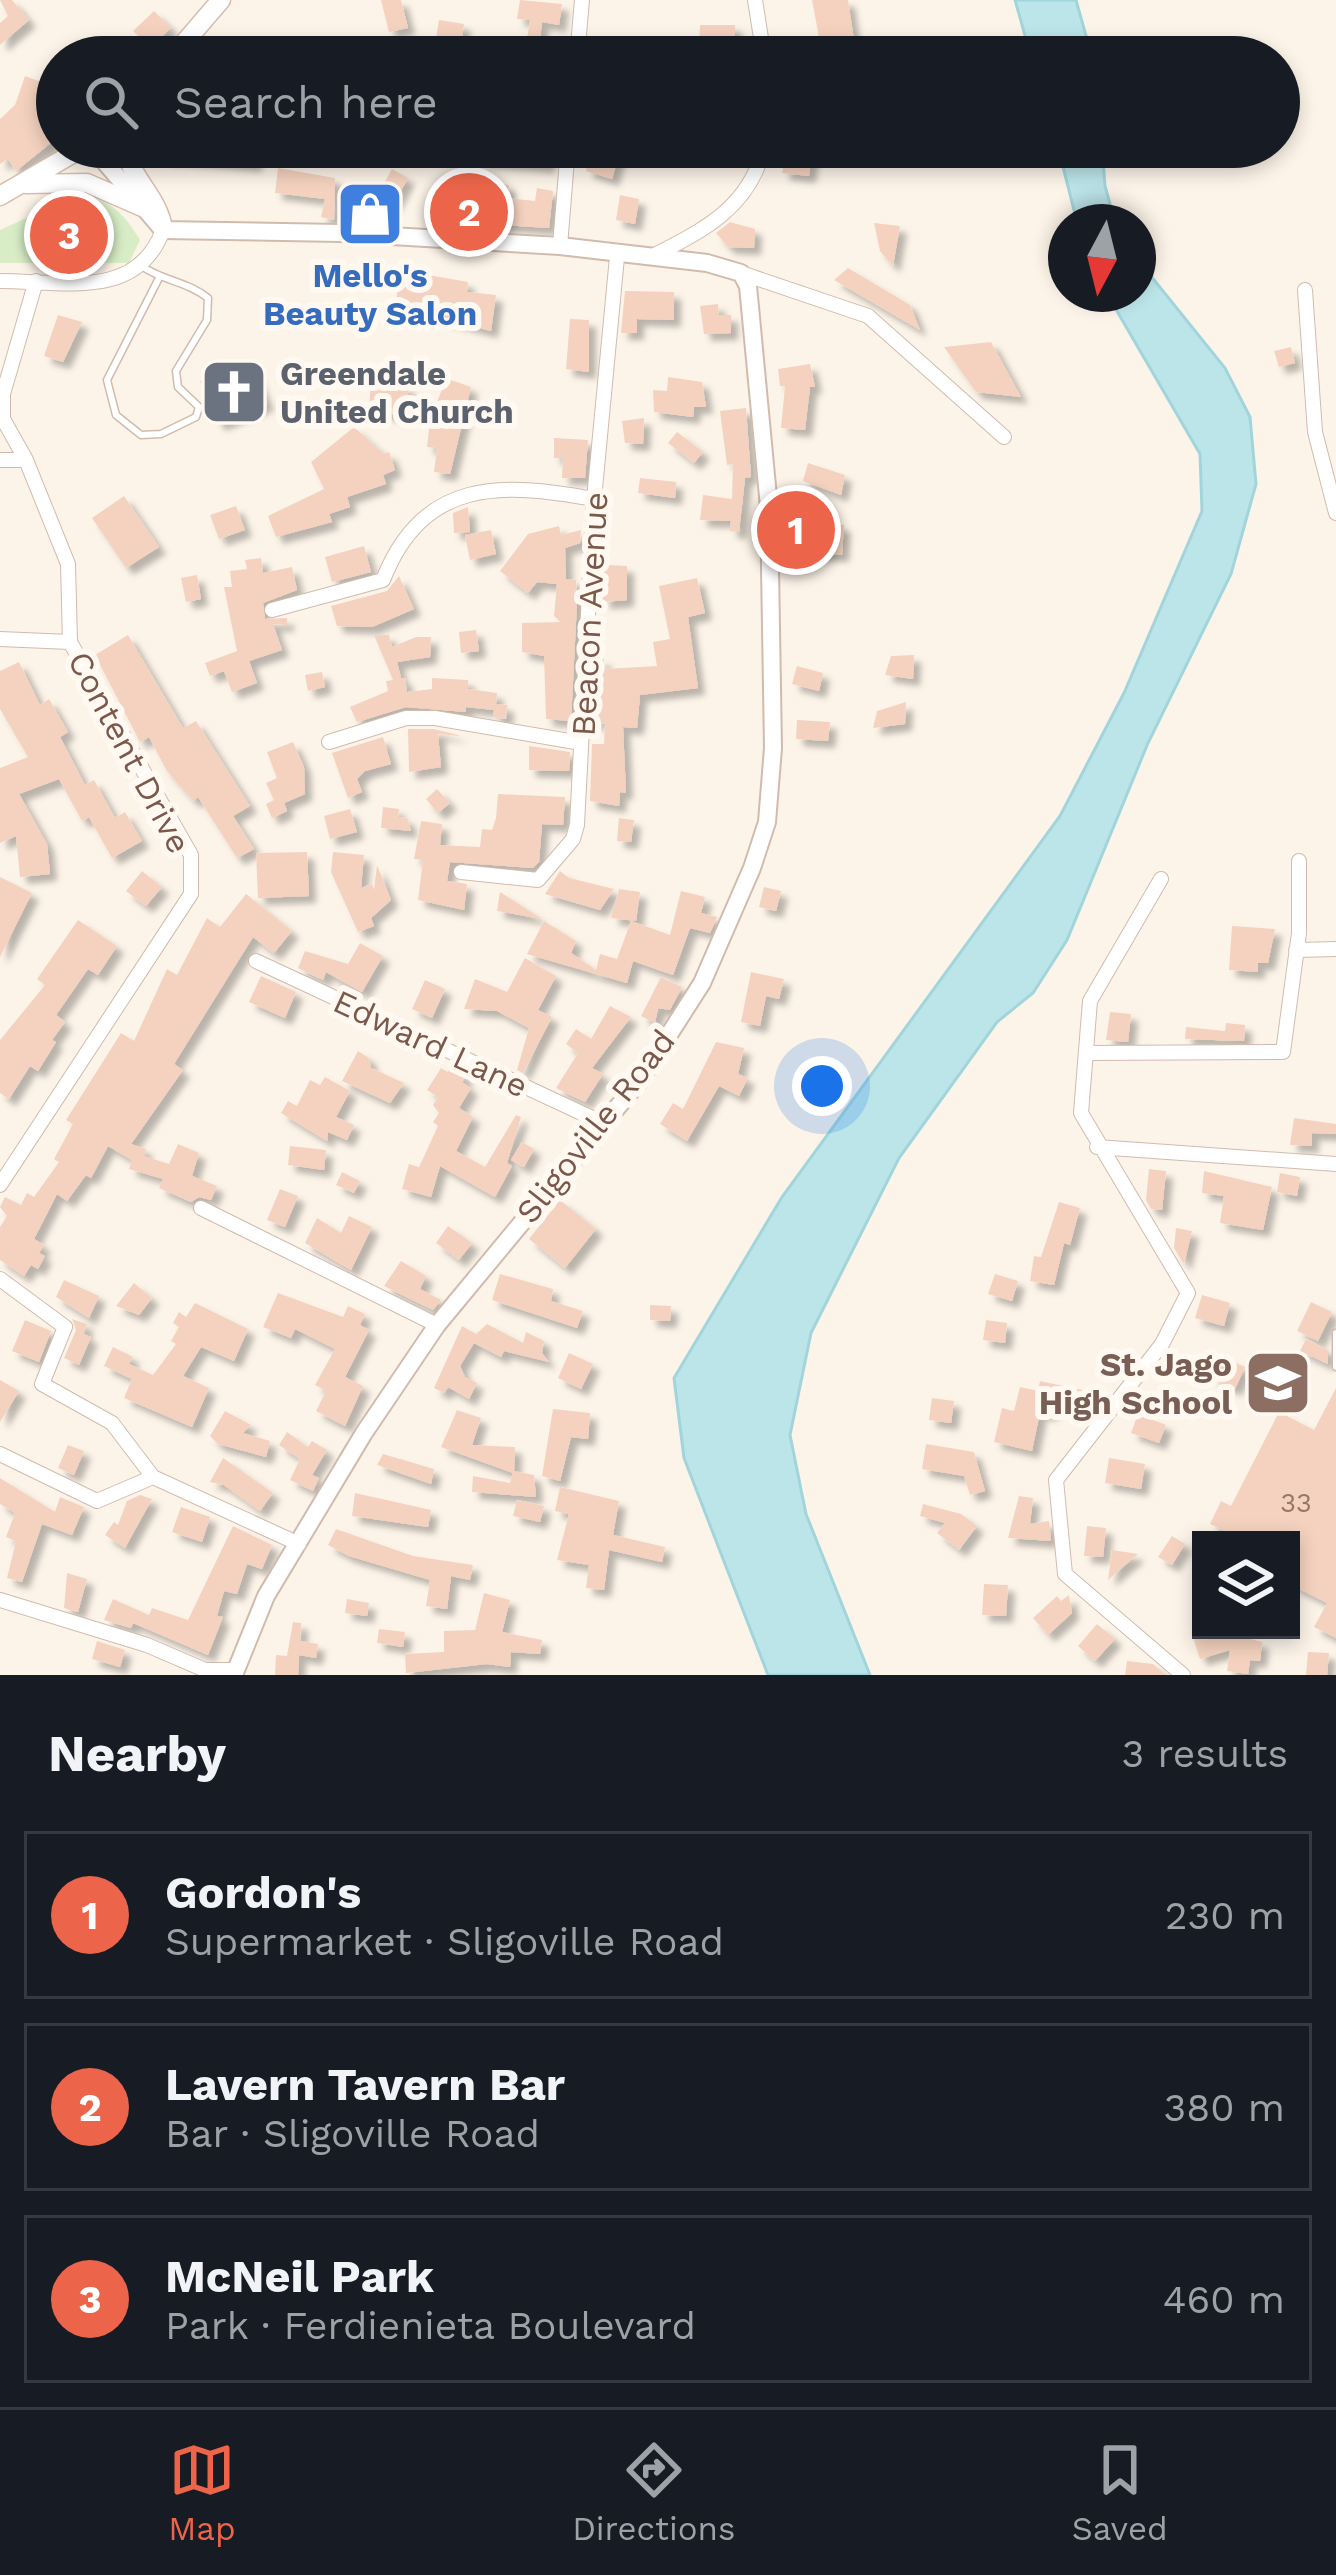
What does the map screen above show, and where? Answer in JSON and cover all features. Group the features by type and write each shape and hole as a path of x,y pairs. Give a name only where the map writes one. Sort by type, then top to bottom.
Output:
{"main road":[{"path":"192,36 221,0"},
{"path":"0,196 53,168"},
{"path":"134,168 160,206 163,230"},
{"path":"26,184 87,183 142,207"}],"street":[{"path":"579,36 582,0"},
{"path":"754,0 760,36"},
{"path":"107,168 163,230 341,233 560,246 617,257 653,256 741,273 868,316 1004,437"},
{"path":"560,246 566,168"},
{"path":"653,256 715,224 749,188 756,168"},
{"path":"0,281 118,280 142,267 163,230"},
{"name":"Beacon Avenue","path":"461,872 538,880 577,825 595,499 617,257"},
{"name":"Sligoville Road","path":"235,1672 266,1596 364,1433 436,1325 605,1124 702,982 725,938 767,822 773,766 769,507 748,286 741,273"},
{"name":"Content Drive","path":"0,1185 191,894 190,855 70,642 68,563 4,419 3,394 36,281"},
{"path":"1305,290 1315,432 1336,513"},
{"path":"0,460 26,460"},
{"path":"272,610 383,580 399,540 434,511 476,493 522,485 595,499"},
{"path":"0,638 70,642"},
{"path":"329,742 406,718 435,718 581,743"},
{"path":"1086,1053 1283,1052 1296,950 1299,860"},
{"path":"1161,879 1090,1001 1081,1113 1097,1147 1188,1293 1162,1344 1056,1480 1066,1574 1184,1675"},
{"path":"1296,950 1336,949"},
{"name":"Edward Lane","path":"256,961 605,1124"},
{"path":"1097,1147 1336,1164"},
{"path":"201,1208 436,1325"},
{"path":"0,1279 65,1328 41,1384 112,1423 153,1477 299,1544"},
{"path":"0,1454 97,1501 153,1477"},
{"path":"0,1600 147,1645 205,1670 235,1672"}],"lane":[{"path":"142,267 159,278 192,286 208,298 207,320 176,371 178,387 199,407 196,417 177,428 141,435 116,416 107,380 159,278"},
{"path":"1336,1333 1336,1367"}],"green space":[{"path":"77,195 107,203 127,222 140,240 129,263 0,263 0,230"}],"water":[{"path":"1015,0 1076,0 1086,36 1025,36"},
{"path":"1063,168 1104,168 1110,204 1072,204"},
{"path":"1156,282 1225,368 1250,417 1256,484 1231,574 1148,743 1067,940 1033,993 997,1022 899,1158 811,1333 790,1435 806,1514 870,1675 768,1675 684,1458 674,1378 782,1197 1060,816 1124,693 1202,511 1200,454 1117,312 1156,312"}],"building":[{"path":"0,0 12,0 29,20 0,45 0,23 8,16"},
{"path":"381,0 401,0 408,28 389,32"},
{"path":"520,0 562,4 559,25 542,22 540,36 527,36 530,20 517,19"},
{"path":"812,0 848,0 853,36 819,36"},
{"path":"154,11 171,28 163,36 138,36 133,31"},
{"path":"439,20 464,24 462,36 436,36"},
{"path":"700,25 735,25 735,36 699,36"},
{"path":"25,76 36,80 36,155 16,171 8,159 0,164 0,119 15,105"},
{"path":"278,168 335,178 334,220 321,217 325,199 275,193"},
{"path":"587,168 615,168 612,179"},
{"path":"783,168 810,168 809,176 782,173"},
{"path":"392,169 408,178 392,207 376,198"},
{"path":"463,178 509,185 507,198 535,201 537,188 553,191 549,228 459,222"},
{"path":"620,195 639,199 635,224 616,220"},
{"path":"730,222 755,229 754,248 728,247 716,233"},
{"path":"874,223 900,226 893,266 880,251"},
{"path":"848,268 910,305 920,330 834,280"},
{"path":"399,270 468,282 467,292 496,295 491,331 396,306"},
{"path":"625,291 674,292 674,320 637,319 637,333 621,333"},
{"path":"718,304 719,315 731,315 731,333 704,334 700,306"},
{"path":"58,315 82,322 63,362 44,356"},
{"path":"570,319 589,320 589,372 566,369"},
{"path":"991,342 1021,397 976,392 944,347"},
{"path":"1291,347 1295,363 1279,367 1274,351"},
{"name":"Greendale United Church","path":"250,361 267,404 218,424 200,381"},
{"path":"810,364 815,387 810,387 805,430 781,428 785,386 780,386 778,369"},
{"path":"668,377 702,382 706,407 694,407 693,417 654,412 653,390 667,391"},
{"path":"371,380 409,387 404,416 369,410"},
{"path":"451,380 471,387 450,474 434,472 437,448 427,447 430,420 444,384"},
{"path":"746,408 751,477 745,478 739,532 730,531 731,521 700,520 703,495 732,499 733,464 727,465 720,411"},
{"path":"644,418 643,444 625,443 622,421"},
{"path":"354,427 384,454 389,452 395,470 383,475 386,484 347,497 350,507 329,514 332,522 276,537 268,516 324,489 311,462"},
{"path":"677,432 703,452 694,463 668,443"},
{"path":"554,438 588,440 585,478 562,478 563,458 554,458"},
{"path":"808,463 845,475 841,495 803,481"},
{"path":"640,478 676,482 675,498 638,493"},
{"path":"124,496 159,547 126,568 92,518"},
{"path":"236,506 245,530 219,539 210,515"},
{"path":"468,507 470,532 454,533 453,513"},
{"path":"791,517 844,525 842,555 783,552"},
{"path":"559,526 561,535 581,530 580,543 565,548 566,579 576,580 577,602 571,721 546,719 544,656 522,652 522,623 561,622 554,616 557,584 537,582 528,593 500,571 528,534"},
{"path":"491,530 496,554 470,560 465,535"},
{"path":"364,546 371,572 332,582 325,557"},
{"path":"261,558 263,573 292,567 297,590 263,603 265,619 287,618 287,625 273,624 282,650 249,661 257,683 232,692 224,671 210,676 205,663 237,651 224,587 232,587 230,571 247,569 245,560"},
{"path":"627,566 627,600 603,602 602,567"},
{"path":"197,575 201,599 186,602 181,578"},
{"path":"399,576 414,609 372,627 337,626 331,606 387,591"},
{"path":"697,578 705,613 688,617 698,688 640,695 637,728 623,727 626,793 620,792 619,806 590,801 592,744 604,744 605,724 594,723 597,659 604,659 604,669 657,666 653,642 670,639 659,586"},
{"path":"476,630 479,651 461,653 459,632"},
{"path":"128,635 183,728 196,721 250,806 233,816 254,849 237,858 198,797 193,801 167,771 149,737 140,742 95,655"},
{"path":"374,635 389,635 392,647 416,637 431,637 430,657 397,662 401,678 397,679 405,678 407,692 432,689 432,678 468,680 468,689 497,693 496,704 507,705 506,719 493,717 494,710 406,707 357,722 350,707 388,691 386,681 393,680"},
{"path":"914,655 913,679 885,675 891,656"},
{"path":"19,662 40,705 49,699 68,732 60,737 85,785 94,780 115,818 125,812 142,841 112,858 89,817 82,821 59,779 19,794 47,844 50,874 20,877 16,836 0,843 0,768 28,757 0,709 0,671"},
{"path":"797,666 823,673 819,691 792,684"},
{"path":"322,672 325,687 308,691 305,675"},
{"path":"906,702 905,724 873,728 877,711"},
{"path":"797,720 830,722 828,741 796,739"},
{"path":"408,729 462,736 438,734 441,767 409,772"},
{"path":"383,737 391,764 365,771 357,779 362,792 348,798 332,753"},
{"path":"293,742 304,767 305,794 284,803 287,811 272,818 266,804 274,800 266,783 277,778 267,752"},
{"path":"529,746 570,752 569,771 529,770"},
{"path":"437,789 450,803 438,813 426,799"},
{"path":"498,794 565,797 563,825 542,824 539,862 533,868 450,862 447,881 467,884 464,910 418,900 423,860 414,859 421,821 442,824 440,845 480,847 482,829 492,830"},
{"path":"383,807 399,809 398,817 407,818 411,831 381,828"},
{"path":"350,809 357,832 330,839 324,816"},
{"path":"619,818 634,820 631,842 617,841"},
{"path":"307,852 309,896 258,898 256,853"},
{"path":"333,852 364,855 361,888 372,884 374,890 377,865 391,900 371,918 374,926 358,932 331,872"},
{"path":"142,871 162,887 146,906 126,891"},
{"path":"560,871 569,878 614,889 600,910 545,894"},
{"path":"0,877 32,893 0,957"},
{"path":"764,887 781,891 776,911 759,907"},
{"path":"619,889 640,892 636,921 611,918"},
{"path":"681,891 705,897 701,913 717,917 710,933 690,928 673,975 633,961 627,983 527,954 544,921 576,941 571,953 596,970 600,954 617,959 631,921 670,935"},
{"path":"500,892 542,919 497,911"},
{"path":"246,894 292,931 274,953 253,937 174,1064 183,1070 131,1144 146,1149 144,1156 169,1164 178,1144 199,1153 192,1176 217,1186 211,1200 199,1197 191,1202 159,1188 163,1179 129,1169 132,1160 108,1146 91,1178 86,1175 67,1201 57,1194 34,1239 44,1245 39,1253 45,1256 38,1269 31,1265 24,1276 0,1260 0,1227 7,1216 0,1207 5,1197 21,1205 27,1193 34,1197 59,1162 54,1159 73,1124 66,1120 121,1033 134,1041 167,969 177,975 207,918 220,927"},
{"path":"78,920 117,946 98,975 88,969 56,1015 65,1022 52,1040 56,1042 38,1071 30,1066 9,1099 0,1093 0,1040 45,985 37,979"},
{"path":"1232,926 1275,929 1268,963 1258,963 1258,972 1229,970"},
{"path":"360,943 383,956 362,992 326,972 323,980 298,968 305,951 348,964"},
{"path":"525,958 556,976 538,1010 552,1017 523,1073 517,1070 529,1028 497,1011 464,1009 475,979 507,992"},
{"path":"751,972 784,979 779,999 766,996 760,1026 741,1022"},
{"path":"261,976 296,992 285,1018 249,1002"},
{"path":"661,977 682,987 670,1010 658,1008 655,1023 641,1016"},
{"path":"425,980 445,989 432,1018 412,1009"},
{"path":"610,1006 631,1017 592,1068 603,1074 585,1102 556,1088 578,1053 566,1044 576,1029 591,1039"},
{"path":"1110,1012 1131,1014 1128,1042 1106,1040"},
{"path":"1226,1023 1245,1025 1244,1041 1185,1039 1186,1027 1225,1031"},
{"path":"716,1042 744,1048 738,1074 748,1078 739,1096 719,1086 687,1141 660,1124 673,1103 683,1109"},
{"path":"358,1051 369,1058 371,1068 404,1083 390,1103 342,1081"},
{"path":"451,1067 466,1076 462,1082 471,1088 459,1108 473,1117 456,1151 485,1167 516,1115 521,1117 507,1163 512,1166 495,1197 440,1166 431,1197 402,1189 409,1164 419,1167 438,1126 433,1122 439,1113 433,1105 438,1097 427,1090 441,1068 448,1072"},
{"path":"325,1077 350,1091 336,1117 354,1125 347,1140 328,1132 327,1141 281,1113 288,1101 297,1106 310,1080 320,1085"},
{"path":"1294,1118 1336,1124 1336,1134 1312,1133 1312,1146 1290,1145"},
{"path":"522,1142 534,1149 524,1167 511,1160"},
{"path":"290,1146 326,1150 324,1170 288,1165"},
{"path":"1149,1169 1166,1171 1162,1210 1151,1209 1146,1200"},
{"path":"1204,1171 1272,1187 1263,1230 1220,1223 1224,1196 1202,1193"},
{"path":"342,1172 360,1181 354,1193 336,1185"},
{"path":"1280,1173 1300,1177 1297,1196 1277,1192"},
{"path":"280,1189 298,1196 285,1227 267,1220"},
{"path":"560,1200 596,1229 565,1268 529,1239"},
{"path":"1059,1202 1080,1208 1070,1245 1064,1243 1054,1285 1030,1281 1034,1256 1041,1257"},
{"path":"349,1216 372,1227 351,1270 305,1243 317,1218 341,1233"},
{"path":"448,1226 472,1243 459,1260 436,1243"},
{"path":"1176,1228 1192,1231 1184,1264 1174,1248"},
{"path":"401,1261 426,1276 420,1289 441,1300 433,1310 384,1286"},
{"path":"500,1274 553,1289 551,1301 583,1311 577,1328 492,1300"},
{"path":"995,1274 1018,1281 1012,1301 988,1294"},
{"path":"64,1280 99,1296 89,1318 56,1297"},
{"path":"134,1283 152,1298 139,1315 116,1306"},
{"path":"278,1293 343,1317 348,1306 365,1314 360,1325 369,1330 345,1377 363,1386 345,1426 316,1411 326,1391 315,1385 335,1349 295,1329 291,1338 263,1327"},
{"path":"1202,1295 1230,1303 1224,1326 1195,1318"},
{"path":"1311,1302 1332,1312 1318,1341 1297,1331"},
{"path":"195,1303 248,1329 234,1361 201,1347 183,1376 209,1388 192,1427 124,1398 132,1379 104,1366 113,1347 133,1357 129,1364 153,1375 176,1344 171,1341 179,1327 173,1323 179,1312 186,1317"},
{"path":"650,1305 671,1306 670,1321 650,1320"},
{"path":"72,1319 87,1324 83,1334 91,1337 79,1365 64,1358 76,1330"},
{"path":"25,1320 51,1331 39,1362 12,1351"},
{"path":"986,1320 1007,1323 1005,1343 983,1340"},
{"path":"487,1324 523,1343 526,1332 544,1341 542,1353 549,1362 504,1351 501,1357 474,1343 460,1366 465,1377 477,1383 469,1399 448,1387 444,1393 434,1388 462,1326 476,1334"},
{"path":"1306,1339 1328,1350 1328,1364 1300,1351"},
{"path":"569,1353 593,1364 581,1389 558,1378"},
{"path":"1222,1357 1245,1367 1235,1389 1212,1379"},
{"path":"0,1380 19,1391 0,1422"},
{"path":"1040,1381 1082,1390 1078,1407 1053,1402 1050,1414 1040,1412 1032,1451 994,1442 1002,1408 1014,1411 1020,1387 1038,1391"},
{"path":"1336,1388 1336,1638 1314,1627 1327,1603 1300,1590 1300,1531 1225,1531 1210,1524 1221,1501 1231,1506 1279,1412 1314,1430"},
{"path":"932,1398 954,1401 951,1423 929,1420"},
{"path":"553,1409 590,1413 588,1439 571,1437 560,1481 542,1476"},
{"path":"457,1410 481,1418 472,1445 515,1447 514,1471 534,1475 536,1497 472,1492 473,1476 510,1483 513,1473 441,1447"},
{"path":"225,1411 251,1425 243,1433 270,1441 266,1457 218,1444 210,1436"},
{"path":"1138,1414 1166,1425 1159,1443 1131,1433"},
{"path":"287,1432 308,1447 312,1441 327,1450 312,1475 319,1478 313,1491 290,1480 300,1459 279,1445"},
{"path":"926,1444 974,1452 985,1491 970,1495 964,1476 922,1469"},
{"path":"68,1445 84,1451 74,1475 58,1468"},
{"path":"383,1454 434,1469 431,1484 377,1465"},
{"path":"223,1458 273,1493 260,1511 224,1485 210,1482"},
{"path":"1109,1458 1145,1464 1141,1489 1105,1483"},
{"path":"0,1478 55,1512 60,1497 84,1507 72,1535 42,1524 22,1582 7,1578 16,1541 6,1537 15,1513 0,1504"},
{"path":"560,1487 619,1501 613,1535 665,1547 662,1562 609,1550 604,1590 586,1588 589,1565 557,1560 569,1514 555,1511"},
{"path":"355,1493 431,1510 428,1527 352,1516"},
{"path":"140,1495 152,1499 125,1548 105,1535 114,1522 118,1525 127,1501"},
{"path":"1019,1496 1033,1498 1030,1524 1049,1521 1051,1541 1008,1538"},
{"path":"517,1500 544,1506 540,1522 513,1516"},
{"path":"923,1504 961,1514 977,1526 959,1550 937,1533 945,1523 920,1516"},
{"path":"181,1507 210,1517 202,1542 172,1532"},
{"path":"233,1526 272,1545 262,1569 247,1564 237,1594 224,1591 217,1616 223,1617 208,1655 133,1623 131,1628 104,1620 113,1599 149,1615 152,1608 188,1620"},
{"path":"1087,1526 1106,1528 1103,1557 1084,1556"},
{"path":"336,1529 413,1556 473,1565 470,1580 451,1576 447,1609 426,1606 430,1580 328,1545"},
{"path":"1172,1536 1185,1544 1172,1565 1158,1557"},
{"path":"1112,1550 1138,1554 1108,1580"},
{"path":"67,1573 87,1579 78,1612 64,1608"},
{"path":"984,1584 1008,1585 1006,1616 982,1615"},
{"path":"484,1593 510,1600 502,1632 542,1640 540,1654 511,1652 510,1667 487,1664 406,1673 405,1654 444,1652 444,1631 475,1630"},
{"path":"1069,1595 1072,1613 1048,1635 1033,1618 1057,1596 1061,1601"},
{"path":"347,1599 369,1603 367,1616 345,1613"},
{"path":"293,1622 301,1623 300,1641 318,1644 316,1658 299,1655 298,1675 275,1675 276,1655 287,1656"},
{"path":"1097,1624 1115,1639 1095,1661 1078,1646"},
{"path":"379,1629 405,1632 403,1647 377,1643"},
{"path":"1194,1639 1262,1642 1260,1661 1250,1660 1248,1674 1227,1671 1230,1650 1200,1659"},
{"path":"97,1641 125,1650 120,1667 92,1659"},
{"path":"1308,1652 1329,1653 1327,1675 1306,1675"},
{"path":"1127,1661 1153,1664 1166,1675 1125,1675"}],"place":[{"name":"Lavern Tavern Bar","path":"469,212"},
{"name":"Mello's Beauty Salon","path":"370,214"},
{"name":"McNeil Park","path":"69,235"},
{"name":"Greendale United Church","path":"234,392"},
{"name":"Gordon's","path":"796,530"},
{"name":"St. Jago High School","path":"1278,1383"}]}
